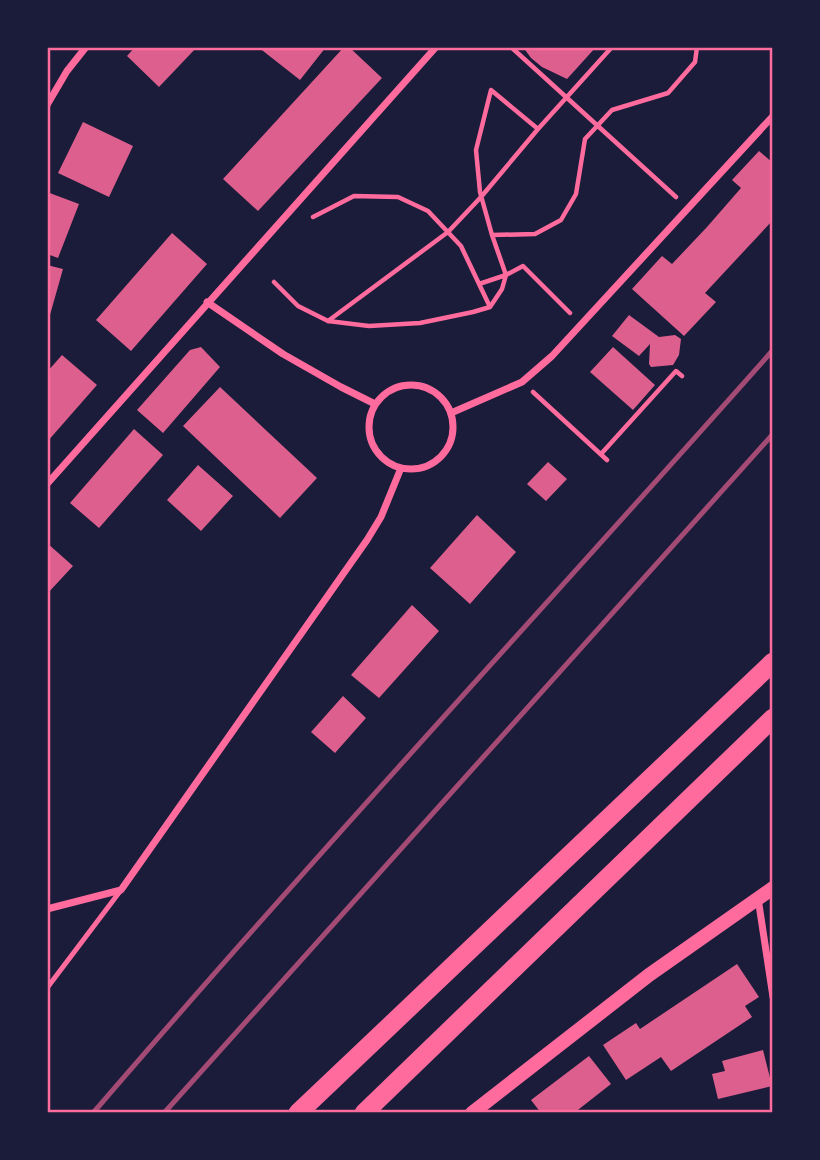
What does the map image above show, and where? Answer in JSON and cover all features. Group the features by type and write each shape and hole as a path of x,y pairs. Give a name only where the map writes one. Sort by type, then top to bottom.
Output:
{"highway":[{"path":"298,1113 773,662"},
{"path":"364,1113 773,718"}],"main road":[{"path":"472,1113 649,975 773,888"}],"street":[{"path":"47,105 67,71 86,47"},
{"path":"47,484 436,47"},
{"path":"451,413 522,382 552,356 773,116"},
{"path":"207,302 283,354 375,404"},
{"path":"404,385 427,388 445,402 451,413 452,435 448,445 442,455 423,467 401,468 391,464 383,458 372,442 369,423 375,404 393,389 404,385"},
{"path":"47,909 121,890 367,540 381,517 401,468"},
{"path":"758,897 773,998"}],"lane":[{"path":"48,984 121,890"}],"path":[{"path":"510,47 689,208"},
{"path":"328,321 448,232 612,47"},
{"path":"492,235 535,234 561,220 576,194 585,139 612,110 668,93 695,62 697,47"},
{"path":"274,282 298,306 328,321 369,326 419,323 473,313 490,307 502,289 506,275 481,197 477,150 491,90 538,129"},
{"path":"313,217 354,196 398,197 428,211 461,246 490,307"},
{"path":"479,284 506,275 523,265 582,324"},
{"path":"601,454 676,371 682,376"},
{"path":"522,382 607,460"}],"building":[{"path":"135,47 197,47 159,87 127,56"},
{"path":"258,47 326,47 300,80"},
{"path":"344,47 349,47 382,78 258,211 223,179"},
{"path":"523,47 596,47 567,79 542,67"},
{"path":"83,122 133,146 109,197 58,173"},
{"path":"759,151 773,163 773,220 705,293 716,302 684,336 632,289 662,256 672,264 707,227 741,188 732,180"},
{"path":"47,192 79,204 58,258 47,254"},
{"path":"172,233 207,264 131,351 96,320"},
{"path":"47,265 63,269 48,322 47,322"},
{"path":"629,315 659,337 675,335 681,339 679,355 673,365 651,367 650,344 639,356 612,336"},
{"path":"201,347 220,367 163,433 137,410 190,350"},
{"path":"613,347 655,385 633,410 590,372"},
{"path":"62,355 97,385 47,442 47,372"},
{"path":"220,387 317,478 280,518 183,426"},
{"path":"134,429 163,455 99,528 70,503"},
{"path":"548,462 567,479 546,501 527,484"},
{"path":"198,465 233,496 201,531 167,500"},
{"path":"477,515 516,552 470,604 430,568"},
{"path":"47,543 73,566 47,594"},
{"path":"412,605 439,631 379,698 351,675"},
{"path":"343,696 366,718 335,753 311,732"},
{"path":"737,964 759,997 745,1006 752,1017 671,1071 661,1057 626,1080 603,1045 636,1023 640,1029"},
{"path":"763,1050 772,1086 718,1099 712,1074 725,1071 722,1061"},
{"path":"589,1056 611,1084 574,1113 541,1113 531,1100"}],"railway":[{"path":"93,1113 261,921 773,350"},
{"path":"164,1113 773,434"}]}
